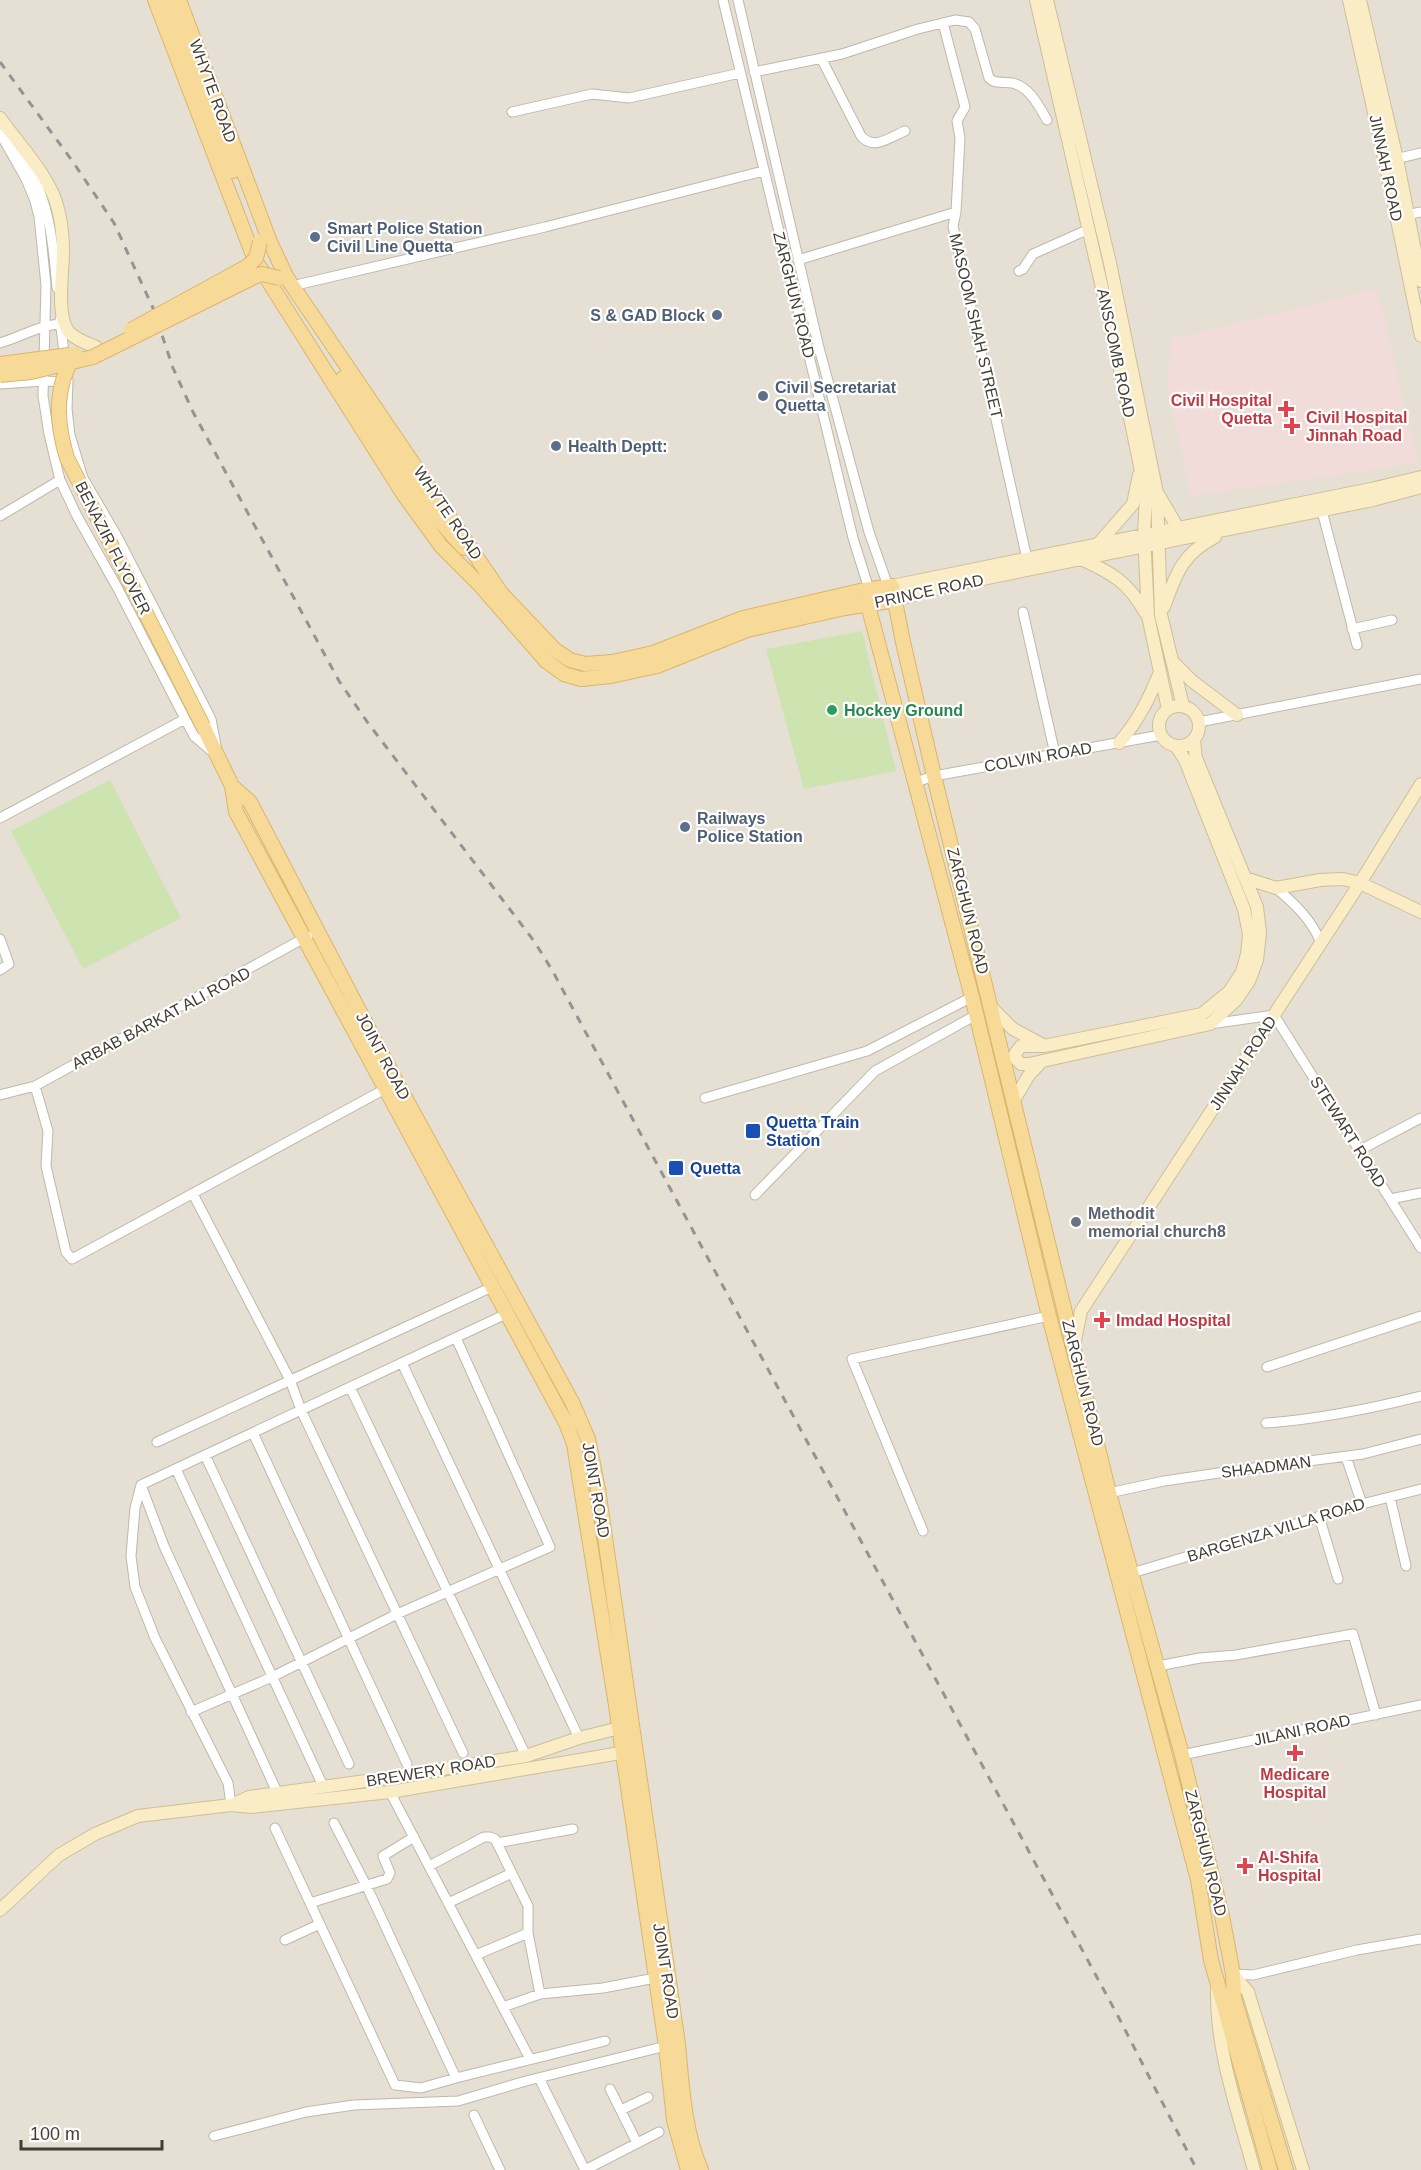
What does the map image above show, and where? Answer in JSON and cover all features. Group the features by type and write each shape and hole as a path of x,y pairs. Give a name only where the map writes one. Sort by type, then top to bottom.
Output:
{"main road":[{"name":"WHYTE ROAD","path":"155,0 255,260 404,495 441,546 484,579"},
{"path":"166,0 260,242 279,278"},
{"name":"WHYTE ROAD","path":"179,0 270,242 292,286 484,579"},
{"name":"ANSCOMB ROAD","path":"1036,0 1089,229 1146,495 1144,539 1148,616 1168,709"},
{"name":"ANSCOMB ROAD","path":"1047,0 1113,273 1157,493 1161,615 1183,706"},
{"name":"JINNAH ROAD","path":"1349,0 1391,160 1409,214 1421,281"},
{"name":"JINNAH ROAD","path":"1360,0 1391,160"},
{"path":"0,118 38,168 53,195 62,232 61,284 64,322 69,332 96,347"},
{"name":"JINNAH ROAD","path":"1409,214 1421,336"},
{"path":"0,364 72,359 118,337 248,266 256,258 260,242"},
{"path":"0,375 31,372 72,359 107,352 256,276 262,274 279,278"},
{"name":"WHYTE ROAD","path":"279,278 421,497 484,579"},
{"name":"BENAZIR FLYOVER","path":"72,359 60,383 58,408 60,433 67,458 203,726"},
{"path":"1098,543 1134,504 1140,467"},
{"name":"PRINCE ROAD","path":"1158,537 1178,528 1421,477"},
{"name":"PRINCE ROAD","path":"484,579 555,650 570,660 585,664 612,662 653,653 743,618 866,589 1027,559 1098,543 1229,529 1374,500 1421,488"},
{"path":"1157,493 1178,528"},
{"path":"1161,615 1178,569 1187,556 1199,545 1229,529"},
{"name":"PRINCE ROAD","path":"484,579 546,660 564,674 581,679 611,676 657,666 747,630 1081,559 1144,539"},
{"path":"1081,559 1107,570 1124,582 1137,597 1148,616"},
{"name":"ZARGHUN ROAD","path":"890,586 934,776 1110,1493 1182,1755 1222,1916 1233,1974 1248,1992 1303,2170"},
{"name":"ZARGHUN ROAD","path":"866,589 867,604 972,997 1049,1316 1198,1880 1211,1960 1270,2170"},
{"path":"1172,661 1192,681 1237,715"},
{"path":"1119,743 1145,707 1160,672"},
{"path":"1183,706 1192,710 1199,722 1199,732 1194,740 1185,746 1176,746 1167,742 1161,735 1160,720 1168,709 1183,706"},
{"name":"JOINT ROAD","path":"203,726 232,786 236,812 566,1423 574,1444 625,1726 678,2044 683,2100 689,2134 701,2170"},
{"path":"1176,746 1185,760 1244,909 1249,934 1242,972 1229,992 1202,1014 1044,1046 1021,1046 1015,1054 1021,1064 1210,1024 1236,1000 1250,981 1257,960 1260,933 1257,907 1196,758 1194,740"},
{"name":"JINNAH ROAD","path":"1074,1345 1081,1311 1360,883 1421,784"},
{"name":"JOINT ROAD","path":"232,786 250,802 397,1083 572,1402 584,1428 594,1464 625,1726"},
{"path":"1245,878 1276,888 1343,879 1360,883 1421,912"},
{"path":"992,1008 1013,1029 1044,1046"},
{"path":"1014,1100 1029,1076 1042,1061"},
{"name":"BREWERY ROAD","path":"231,1805 249,1797 277,1792 526,1756 579,1738 625,1726"},
{"name":"JOINT ROAD","path":"629,1752 674,2120 688,2170"},
{"name":"BREWERY ROAD","path":"0,1910 60,1855 95,1834 138,1816 231,1805 252,1807 390,1792 629,1752"},
{"path":"1233,1974 1234,1998 1286,2170"},
{"name":"ZARGHUN ROAD","path":"1218,1980 1217,2011 1224,2063 1254,2170"}],"street":[{"name":"ZARGHUN ROAD","path":"723,0 866,589"},
{"name":"ZARGHUN ROAD","path":"738,0 819,348 868,532 890,586"},
{"path":"754,72 820,58 955,20 969,22 975,29 989,78 1023,88 1047,120"},
{"name":"MASOOM SHAH STREET","path":"943,23 965,107 957,122 960,138 956,212 953,226 1027,559"},
{"path":"820,58 866,142 873,144 905,131"},
{"path":"512,112 592,94 629,98 740,73"},
{"path":"0,132 25,161 42,197 52,242 68,382 67,408 70,435 83,478 118,538 212,719 218,756"},
{"path":"0,132 26,179 39,217 46,285 43,396 60,480 194,736 218,756"},
{"path":"1391,160 1421,153"},
{"path":"292,286 545,227 763,171"},
{"path":"798,260 956,212"},
{"path":"1019,271 1033,254 1089,229"},
{"path":"0,343 18,338 46,325 60,324"},
{"path":"0,384 68,382"},
{"path":"0,516 60,480"},
{"path":"1322,511 1356,645"},
{"path":"1023,612 1054,754"},
{"path":"1352,629 1392,620"},
{"path":"1199,722 1421,679"},
{"path":"0,818 185,719"},
{"name":"COLVIN ROAD","path":"916,782 934,776 1161,735"},
{"path":"1276,888 1304,912 1321,943"},
{"name":"ARBAB BARKAT ALI ROAD","path":"0,1095 35,1086 318,931"},
{"path":"0,939 9,964 0,970"},
{"path":"705,1098 867,1051 972,997"},
{"path":"755,1195 875,1071 976,1015"},
{"path":"1210,1024 1274,1015"},
{"name":"STEWART ROAD","path":"1274,1015 1421,1248"},
{"path":"35,1086 48,1131 46,1166 66,1252 72,1259 385,1089"},
{"path":"1360,1150 1421,1118"},
{"path":"1390,1199 1421,1193"},
{"path":"193,1194 290,1380 301,1410 463,1753"},
{"path":"157,1442 492,1287"},
{"path":"141,1485 506,1314"},
{"path":"923,1532 852,1359 1049,1316"},
{"path":"1267,1367 1421,1316"},
{"path":"191,1712 272,1677 397,1614 550,1547 456,1338"},
{"path":"402,1363 579,1738"},
{"path":"350,1388 526,1756"},
{"path":"1266,1424 1307,1420 1364,1410 1421,1396"},
{"path":"253,1433 407,1764"},
{"name":"SHAADMAN","path":"1110,1493 1164,1481 1346,1457 1421,1439"},
{"path":"205,1455 350,1764"},
{"path":"1346,1457 1362,1504"},
{"path":"176,1469 323,1786"},
{"path":"141,1485 164,1546 277,1792"},
{"path":"141,1485 135,1508 131,1556 135,1587 155,1638 228,1784 231,1805"},
{"name":"BARGENZA VILLA ROAD","path":"1132,1573 1319,1516 1421,1489"},
{"path":"1390,1497 1406,1566"},
{"path":"1319,1516 1338,1579"},
{"path":"1158,1666 1353,1634 1376,1715"},
{"name":"JILANI ROAD","path":"1182,1755 1421,1705"},
{"path":"390,1792 530,2059"},
{"path":"334,1823 367,1887 456,2078"},
{"path":"275,1828 395,2085 421,2088 605,2041"},
{"path":"498,1844 573,1829"},
{"path":"310,1903 387,1879 390,1873 383,1856 414,1837"},
{"path":"429,1866 484,1837 490,1837 498,1844 528,1906 528,1933 540,1994"},
{"path":"448,1903 512,1873"},
{"path":"285,1940 320,1924"},
{"path":"476,1955 528,1933"},
{"path":"1233,1974 1253,1975 1357,1950 1421,1939"},
{"path":"503,2007 540,1994 603,1988 655,1978"},
{"path":"214,2136 306,2112 354,2105 458,2102 539,2078 666,2046"},
{"path":"539,2078 585,2170 660,2132"},
{"path":"610,2089 637,2143"},
{"path":"621,2110 648,2097"},
{"path":"474,2115 500,2170"}],"shaded area":[{"path":"0,0 1421,0 1421,2170 0,2170"},
{"name":"Civil Hospital Jinnah Road","path":"1377,289 1419,463 1191,496 1167,389 1171,339"}],"green space":[{"name":"Hockey Ground","path":"862,631 896,771 804,789 766,649"},
{"path":"110,780 181,918 83,969 11,831"}],"railway":[{"path":"0,62 114,223 153,308 173,368 193,412 339,681 368,723 534,941 552,970 1119,2018 1197,2170"}],"place":[{"name":"Smart Police Station Civil Line Quetta","path":"315,237"},
{"name":"S & GAD Block","path":"717,315"},
{"name":"Civil Secretariat Quetta","path":"763,396"},
{"name":"Civil Hospital Quetta","path":"1286,409"},
{"name":"Civil Hospital Jinnah Road","path":"1292,426"},
{"name":"Health Deptt:","path":"556,446"},
{"name":"Hockey Ground","path":"832,710"},
{"name":"Railways Police Station","path":"685,827"},
{"name":"Quetta Train Station","path":"753,1131"},
{"name":"Quetta","path":"676,1168"},
{"name":"Methodit memorial church8","path":"1076,1222"},
{"name":"Imdad Hospital","path":"1102,1320"},
{"name":"Medicare Hospital","path":"1295,1753"},
{"name":"Al-Shifa Hospital","path":"1245,1866"}]}
